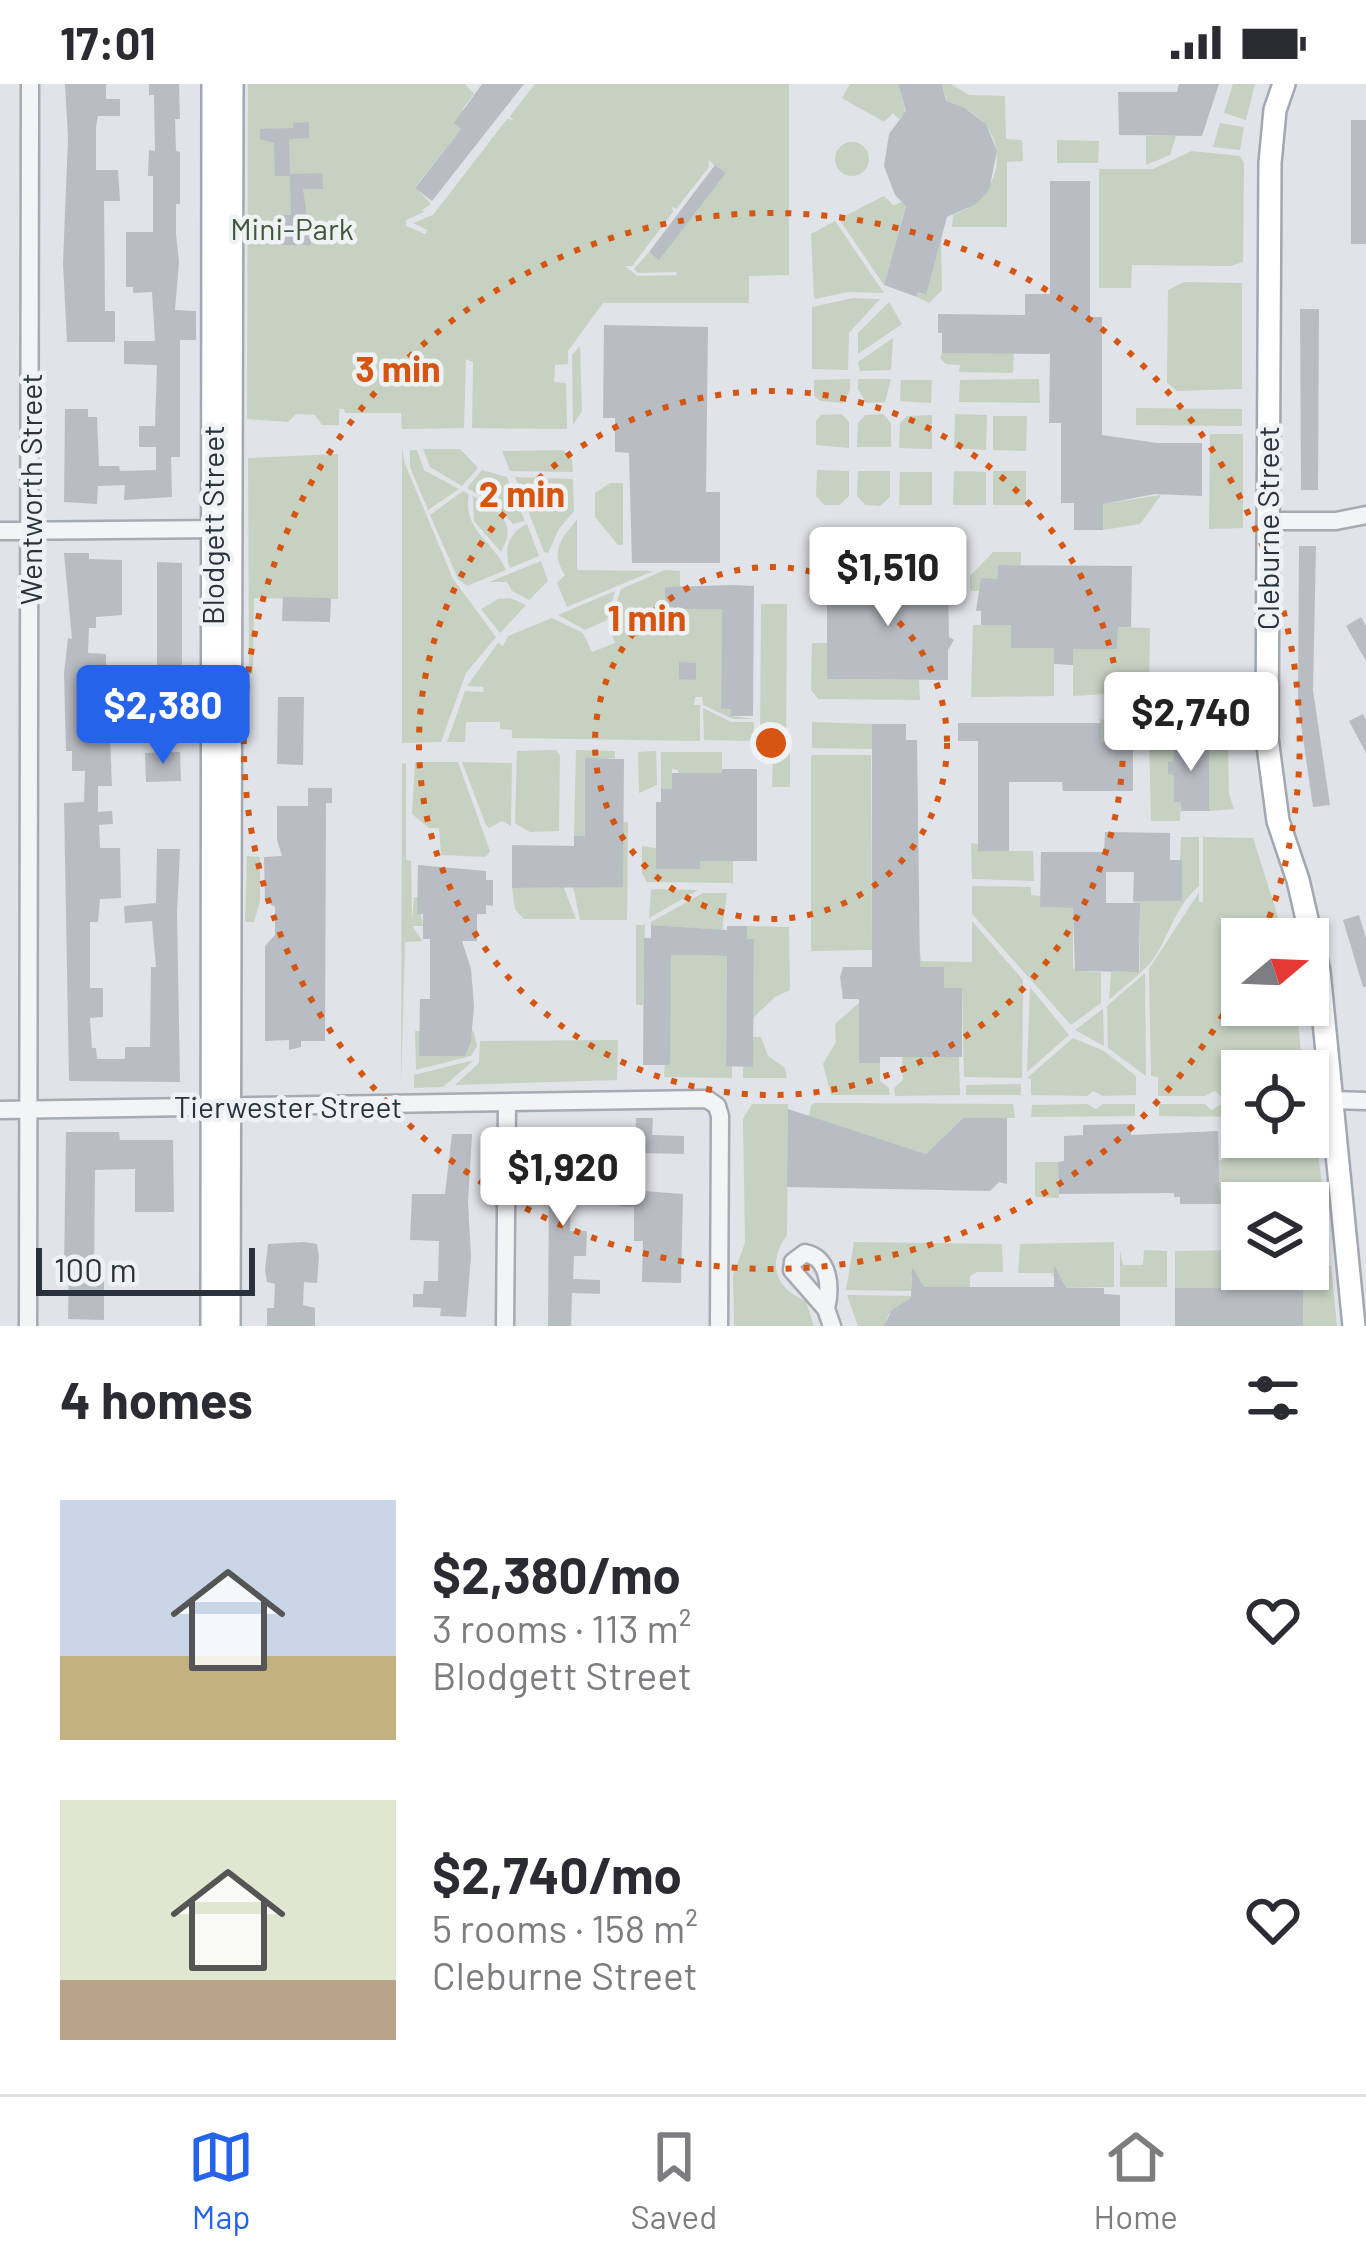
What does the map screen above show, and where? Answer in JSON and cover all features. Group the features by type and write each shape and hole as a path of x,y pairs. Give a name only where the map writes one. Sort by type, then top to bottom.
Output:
{"main road":[{"name":"Blodgett Street","path":"212,1326 221,1107 222,529 222,180 213,84"},
{"name":"Blodgett Street","path":"222,180 232,84"},
{"name":"Cleburne Street","path":"1284,84 1275,110 1270,163 1266,697 1270,779 1319,971 1354,1326"},
{"name":"Blodgett Street","path":"221,1107 230,1326"}],"street":[{"name":"Wentworth Street","path":"28,1326 30,84"},
{"path":"1267,521 1336,521 1366,515"},
{"path":"0,531 222,529"},
{"name":"Tierwester Street","path":"0,1110 707,1099 717,1106 719,1326"},
{"path":"1332,1100 1366,1101"},
{"path":"505,1326 507,1104"}],"green space":[{"name":"Mini-Park","path":"248,84 465,84 474,94 463,108 461,129 415,187 431,204 406,220 406,226 425,234 427,230 413,223 433,215 507,119 513,120 510,116 535,84 789,84 789,275 749,276 749,303 603,303 568,351 568,364 555,365 554,382 566,383 567,429 472,428 473,362 466,359 464,428 402,429 401,413 345,413 344,409 339,409 339,425 322,425 315,415 296,414 288,422 247,419","holes":["708,160 725,174 659,259 649,252 634,269 677,275 637,276 625,266 632,266 673,212 672,206 676,209 709,167"]},
{"path":"850,84 898,84 906,113 899,119 893,113 884,122 842,98"},
{"path":"942,84 969,95 1005,96 1006,139 1022,140 1023,161 1007,162 1007,227 952,227 953,215 987,189 997,155 984,123 947,102"},
{"path":"1233,84 1255,84 1246,120 1224,113"},
{"path":"1220,123 1244,127 1240,150 1213,147"},
{"path":"1146,136 1176,136 1170,155 1146,165"},
{"path":"1057,140 1099,141 1098,163 1057,163"},
{"path":"852,142 864,147 869,159 864,171 852,176 840,171 835,159 840,147"},
{"path":"1192,151 1240,156 1244,163 1243,262 1230,266 1132,265 1131,288 1099,288 1099,169 1153,169"},
{"path":"884,196 894,206 906,205 884,285 839,219"},
{"path":"835,221 884,293 849,292 814,299 811,234"},
{"path":"941,236 942,290 929,303 917,297 918,292 925,295"},
{"path":"1184,282 1242,283 1242,389 1177,391 1167,383 1168,290"},
{"path":"853,298 880,299 849,333 848,370 812,369 812,307"},
{"path":"889,302 902,324 858,354 858,333"},
{"path":"893,338 891,370 860,371 858,362"},
{"path":"580,346 582,411 573,425 572,355"},
{"path":"942,353 1014,353 1013,373 959,372 960,365 946,364"},
{"path":"850,379 843,403 814,396 814,380"},
{"path":"858,379 891,379 885,402 866,403"},
{"path":"1039,379 1040,403 959,402 960,380"},
{"path":"901,380 932,380 931,403 900,401"},
{"path":"1136,408 1242,409 1242,426 1136,425"},
{"path":"842,414 849,422 849,448 816,445 816,421 821,415"},
{"path":"883,414 891,423 891,447 857,447 858,423 865,415"},
{"path":"955,414 987,415 986,450 954,448"},
{"path":"932,415 932,449 899,448 900,423 907,416"},
{"path":"993,416 1027,416 1026,451 993,450"},
{"path":"1210,434 1243,434 1243,528 1209,529"},
{"path":"402,449 453,579 496,637 466,673 441,742 402,743"},
{"path":"423,449 460,449 478,468 462,486 430,467"},
{"path":"410,450 417,450 424,470 459,489 428,510 410,467"},
{"path":"563,450 572,459 573,472 510,471 502,451"},
{"path":"338,454 338,599 254,598 253,674 249,674 248,458"},
{"path":"482,470 507,477 525,521 513,524 497,506 467,488"},
{"path":"817,470 849,471 849,496 839,505 824,505 816,496"},
{"path":"858,471 890,471 890,497 880,506 865,505 857,496"},
{"path":"954,471 986,472 986,505 953,505"},
{"path":"993,471 1026,471 1026,505 993,505"},
{"path":"900,472 932,472 932,505 899,505"},
{"path":"515,477 573,479 574,511 548,553 544,552"},
{"path":"610,483 623,483 623,545 595,517 595,493"},
{"path":"463,491 469,494 474,527 506,570 467,586 458,579 430,515"},
{"path":"1161,495 1140,524 1103,530 1103,504"},
{"path":"473,496 503,518 507,532 501,552 474,521"},
{"path":"577,519 577,570 653,571 567,607 557,583 565,575 558,552"},
{"path":"527,524 539,556 510,568 509,542"},
{"path":"993,552 1021,552 1021,565 998,565 997,579 982,579 981,591 970,591 970,576"},
{"path":"541,561 548,581 529,600 512,591 507,582 489,582"},
{"path":"665,570 680,571 680,587 666,608 722,609 721,709 731,709 731,716 754,719 733,719 695,697 694,705 700,705 700,741 512,738 512,730 500,729 500,722 466,722 465,742 447,742 465,691 484,692 483,687 467,686 498,643 503,646 508,636 552,618 583,633 592,652 615,643 609,626 621,589"},
{"path":"615,591 607,620 585,630 558,615"},
{"path":"498,599 526,605 500,633 481,609"},
{"path":"761,604 787,604 786,741 760,741"},
{"path":"973,625 1011,625 1012,648 1054,648 1054,696 971,697"},
{"path":"1118,627 1150,628 1149,691 1073,696 1073,649 1117,649"},
{"path":"812,643 827,643 827,679 919,680 920,700 818,699 811,690"},
{"path":"703,708 731,722 754,722 754,741 704,740"},
{"path":"1100,719 1131,727 1133,742 1101,742"},
{"path":"812,722 872,724 872,749 812,748"},
{"path":"1160,726 1249,727 1249,732 1228,743 1229,794 1234,809 1209,811 1209,738 1175,738 1168,774 1174,774 1180,821 1151,821 1149,735"},
{"path":"556,750 560,755 559,831 530,832 515,823 517,751"},
{"path":"576,750 615,751 615,758 585,759 585,836 574,836"},
{"path":"656,751 657,785 639,793 638,752"},
{"path":"661,752 722,752 722,773 678,782 678,770 672,769 672,789 661,789"},
{"path":"773,753 790,753 790,787 772,787"},
{"path":"811,755 871,755 872,950 811,951"},
{"path":"415,762 458,762 490,851 486,857 441,855 439,828 429,828 412,814"},
{"path":"462,762 512,763 511,826 502,821 489,828 486,825"},
{"path":"402,763 406,764 406,860 411,861 412,922 414,897 418,897 423,926 412,926 423,941 405,942 401,1086"},
{"path":"623,822 628,822 627,920 580,920 573,886"},
{"path":"1181,837 1199,837 1199,886 1180,909 1153,959 1109,1000 1111,972 1140,971 1140,917 1133,901 1180,860"},
{"path":"1203,837 1253,838 1278,918 1221,918 1221,1026 1298,1026 1301,1050 1221,1050 1221,1096 1215,1091 1205,1096 1158,1096 1158,1077 1151,1076 1149,969 1199,892 1199,902 1203,902"},
{"path":"971,843 978,844 978,851 1033,851 1034,881 972,879"},
{"path":"642,846 656,848 657,869 699,869 700,861 733,861 733,883 647,882 642,873"},
{"path":"247,856 260,857 260,901 254,922 245,922"},
{"path":"559,875 576,919 524,919 515,909 512,888 559,888"},
{"path":"972,886 1031,887 1031,895 1040,896 1041,907 1086,908 1073,920 1073,967 1101,972 1101,1003 1071,1025 972,914"},
{"path":"654,889 698,890 649,918"},
{"path":"703,893 727,893 722,930 651,925 651,922"},
{"path":"972,921 1023,980 1022,1078 964,1077 962,989 944,988 943,967 916,967 917,953 921,961 972,962"},
{"path":"636,925 645,925 643,1005 636,1005"},
{"path":"747,926 789,927 790,990 753,1018 754,940 747,939"},
{"path":"671,955 727,956 726,1065 732,1066 732,1078 664,1077"},
{"path":"1145,973 1146,1076 1108,1048 1107,1006"},
{"path":"1030,987 1069,1035 1027,1072"},
{"path":"859,1003 859,1063 880,1063 880,1081 890,1095 831,1095 823,1064 836,1042 835,1024"},
{"path":"1103,1009 1104,1046 1075,1030"},
{"path":"473,1029 477,1046 471,1056 416,1070 415,1031 420,1031 420,1056 465,1056"},
{"path":"753,1037 761,1037 768,1056 785,1068 787,1078 743,1078 743,1067 753,1066"},
{"path":"1073,1038 1104,1051 1136,1076 1136,1095 1103,1096 1093,1091 1087,1096 1031,1095 1031,1079 1027,1078"},
{"path":"618,1040 617,1080 455,1085 479,1063 480,1041"},
{"path":"902,1057 959,1057 960,1095 895,1096 894,1088 903,1080"},
{"path":"474,1060 443,1087 414,1088 414,1075"},
{"path":"1021,1084 1021,1095 966,1095 966,1085"},
{"path":"815,1103 1013,1104 1015,1118 963,1118 926,1154 809,1116"},
{"path":"752,1104 788,1104 787,1235 777,1255 777,1274 787,1289 806,1301 814,1326 734,1326 733,1275 745,1243 743,1119"},
{"path":"1087,1104 1096,1109 1103,1104 1135,1104 1135,1116 1031,1117 1032,1105"},
{"path":"1159,1104 1205,1104 1211,1110 1221,1105 1221,1117 1159,1116"},
{"path":"1318,1158 1322,1182 1221,1182 1220,1204 1219,1161"},
{"path":"1035,1162 1058,1162 1059,1198 1035,1197"},
{"path":"854,1242 1002,1244 1003,1272 977,1272 970,1276 970,1287 919,1287 916,1275 911,1278 911,1291 846,1290"},
{"path":"1114,1242 1114,1287 1062,1288 1051,1273 1018,1273 1020,1244"},
{"path":"1144,1250 1167,1251 1167,1287 1120,1287 1120,1251 1123,1265 1143,1265"},
{"path":"1221,1250 1221,1288 1175,1288 1175,1251"},
{"path":"1331,1265 1337,1326 1303,1326 1303,1290 1329,1290"},
{"path":"847,1295 914,1296 888,1315 885,1326 858,1326"}],"building":[{"path":"65,84 106,84 106,99 120,99 120,116 98,116 96,127 96,170 118,170 120,201 104,201 105,311 115,311 115,342 67,342"},
{"path":"149,84 179,84 175,310 196,311 196,340 180,340 180,457 171,457 172,497 124,500 125,485 98,486 97,504 64,502 65,409 88,409 88,417 97,417 99,466 156,470 156,447 139,447 139,426 155,426 157,365 124,364 124,341 155,341 152,292 133,293 133,287 126,287 126,232 153,232 153,176 148,176 149,150 155,151 154,95 149,95"},
{"path":"482,84 524,84 432,201 415,188 461,129 454,123"},
{"path":"898,84 942,84 946,101 986,124 997,151 989,190 976,204 947,217 926,295 918,292 917,297 884,285 906,206 895,195 884,166 889,134 906,111"},
{"path":"1179,84 1219,84 1202,136 1119,135 1118,92 1177,92"},
{"path":"1351,120 1366,120 1366,244 1351,244"},
{"path":"309,122 309,138 289,139 290,174 322,173 323,189 303,189 311,245 280,245 280,215 291,215 290,176 275,176 274,143 260,139 260,129 293,128 293,123"},
{"path":"715,165 726,173 659,260 649,252"},
{"path":"1050,181 1090,181 1090,317 1102,317 1102,435 1202,443 1202,496 1155,494 1103,504 1103,530 1074,530 1074,503 1061,503 1061,423 1049,423 1050,354 942,353 942,333 938,333 938,314 1025,315 1025,294 1050,294"},
{"path":"1300,309 1319,309 1318,490 1301,490"},
{"path":"604,325 708,327 706,492 720,492 720,563 632,563 629,453 615,452 615,418 603,418"},
{"path":"1299,546 1316,546 1313,690 1330,805 1313,807 1298,704"},
{"path":"64,553 122,560 122,615 96,617 96,628 89,628 88,653 106,654 106,696 120,695 121,710 109,710 112,786 98,786 98,812 112,811 113,824 99,825 100,848 120,848 121,898 100,899 98,922 90,922 90,988 103,988 103,1017 90,1018 92,1048 96,1048 97,1059 125,1059 125,1047 150,1047 151,967 156,967 152,921 125,923 124,906 156,903 157,849 180,849 180,1082 69,1081 64,803 84,802 85,771 72,771 72,751 66,751 64,673 68,638 72,639"},
{"path":"157,562 182,563 182,709 159,709 158,697 147,698 147,687 133,687 133,672 157,671"},
{"path":"998,565 1132,566 1131,627 1118,627 1117,649 1073,649 1073,665 1054,664 1054,648 1011,648 1011,625 981,625 981,611 976,611 981,578 997,579"},
{"path":"849,573 859,578 948,579 949,637 954,640 948,650 948,680 827,679 827,578 846,578"},
{"path":"754,586 753,716 730,716 731,709 721,709 722,609 665,609 665,587"},
{"path":"283,597 331,598 330,622 282,621"},
{"path":"1361,617 1366,626 1366,661 1346,626"},
{"path":"679,662 696,663 696,680 679,679"},
{"path":"278,697 304,697 303,765 277,764"},
{"path":"1363,714 1366,720 1366,753 1349,721"},
{"path":"958,723 1101,723 1101,742 1133,742 1133,791 1063,791 1062,782 1009,782 1009,851 978,851 978,741 958,741"},
{"path":"872,724 906,724 906,740 917,740 920,967 944,967 944,988 962,988 962,1057 880,1057 880,1063 859,1063 859,999 843,999 840,977 843,967 872,967"},
{"path":"1174,738 1209,738 1209,811 1181,811 1181,802 1174,802 1174,775 1168,774 1168,762 1174,761"},
{"path":"180,752 181,781 146,782 145,753"},
{"path":"585,758 624,759 623,887 512,888 512,845 574,846 574,836 585,836"},
{"path":"722,769 757,769 757,861 700,861 700,869 656,869 656,802 661,802 661,789 672,789 672,773 722,773"},
{"path":"308,788 332,788 332,803 326,803 325,1041 301,1041 301,1047 289,1050 289,1040 265,1041 265,946 275,935 275,907 265,901 264,857 282,856 277,806 308,806"},
{"path":"1105,832 1170,833 1170,860 1182,860 1182,901 1133,901 1134,872 1106,872 1106,903 1140,903 1139,972 1075,971 1073,908 1040,907 1041,852 1104,852"},
{"path":"418,865 486,871 486,880 493,880 493,906 486,905 486,914 477,914 477,941 462,941 471,969 474,1006 465,1056 419,1056 420,999 430,999 430,939 423,939 423,914 417,914"},
{"path":"1359,915 1366,938 1366,987 1343,920"},
{"path":"651,925 727,930 727,926 747,926 747,939 754,939 753,1067 726,1066 727,956 671,955 670,1065 643,1065 644,938 651,938"},
{"path":"788,1109 926,1154 963,1118 1007,1118 1007,1184 999,1182 990,1191 787,1187"},
{"path":"636,1118 653,1118 652,1135 684,1136 684,1154 635,1153"},
{"path":"1131,1124 1131,1135 1218,1131 1220,1204 1180,1204 1174,1193 1059,1194 1058,1162 1064,1161 1064,1136 1083,1135 1083,1125"},
{"path":"591,1128 606,1129 606,1149 590,1149"},
{"path":"66,1132 119,1132 120,1140 173,1140 174,1212 135,1212 135,1169 95,1170 94,1275 104,1276 104,1320 68,1319"},
{"path":"452,1134 472,1134 466,1317 440,1316 441,1308 413,1307 413,1294 423,1294 424,1281 438,1281 439,1241 410,1240 412,1194 445,1194"},
{"path":"542,1137 581,1138 580,1177 572,1177 570,1231 587,1231 586,1256 574,1256 573,1279 600,1280 600,1294 572,1293 571,1326 548,1326 549,1176 541,1176"},
{"path":"617,1189 683,1194 681,1283 642,1282 643,1241 634,1241 634,1207 617,1206"},
{"path":"268,1244 317,1244 319,1256 317,1283 304,1282 303,1305 315,1308 315,1326 267,1326 275,1284 267,1282"},
{"path":"1054,1265 1066,1288 1104,1288 1104,1294 1120,1295 1120,1326 884,1326 892,1310 911,1298 912,1267 924,1287 1054,1287"},
{"path":"1175,1288 1303,1290 1303,1326 1175,1326"}]}
